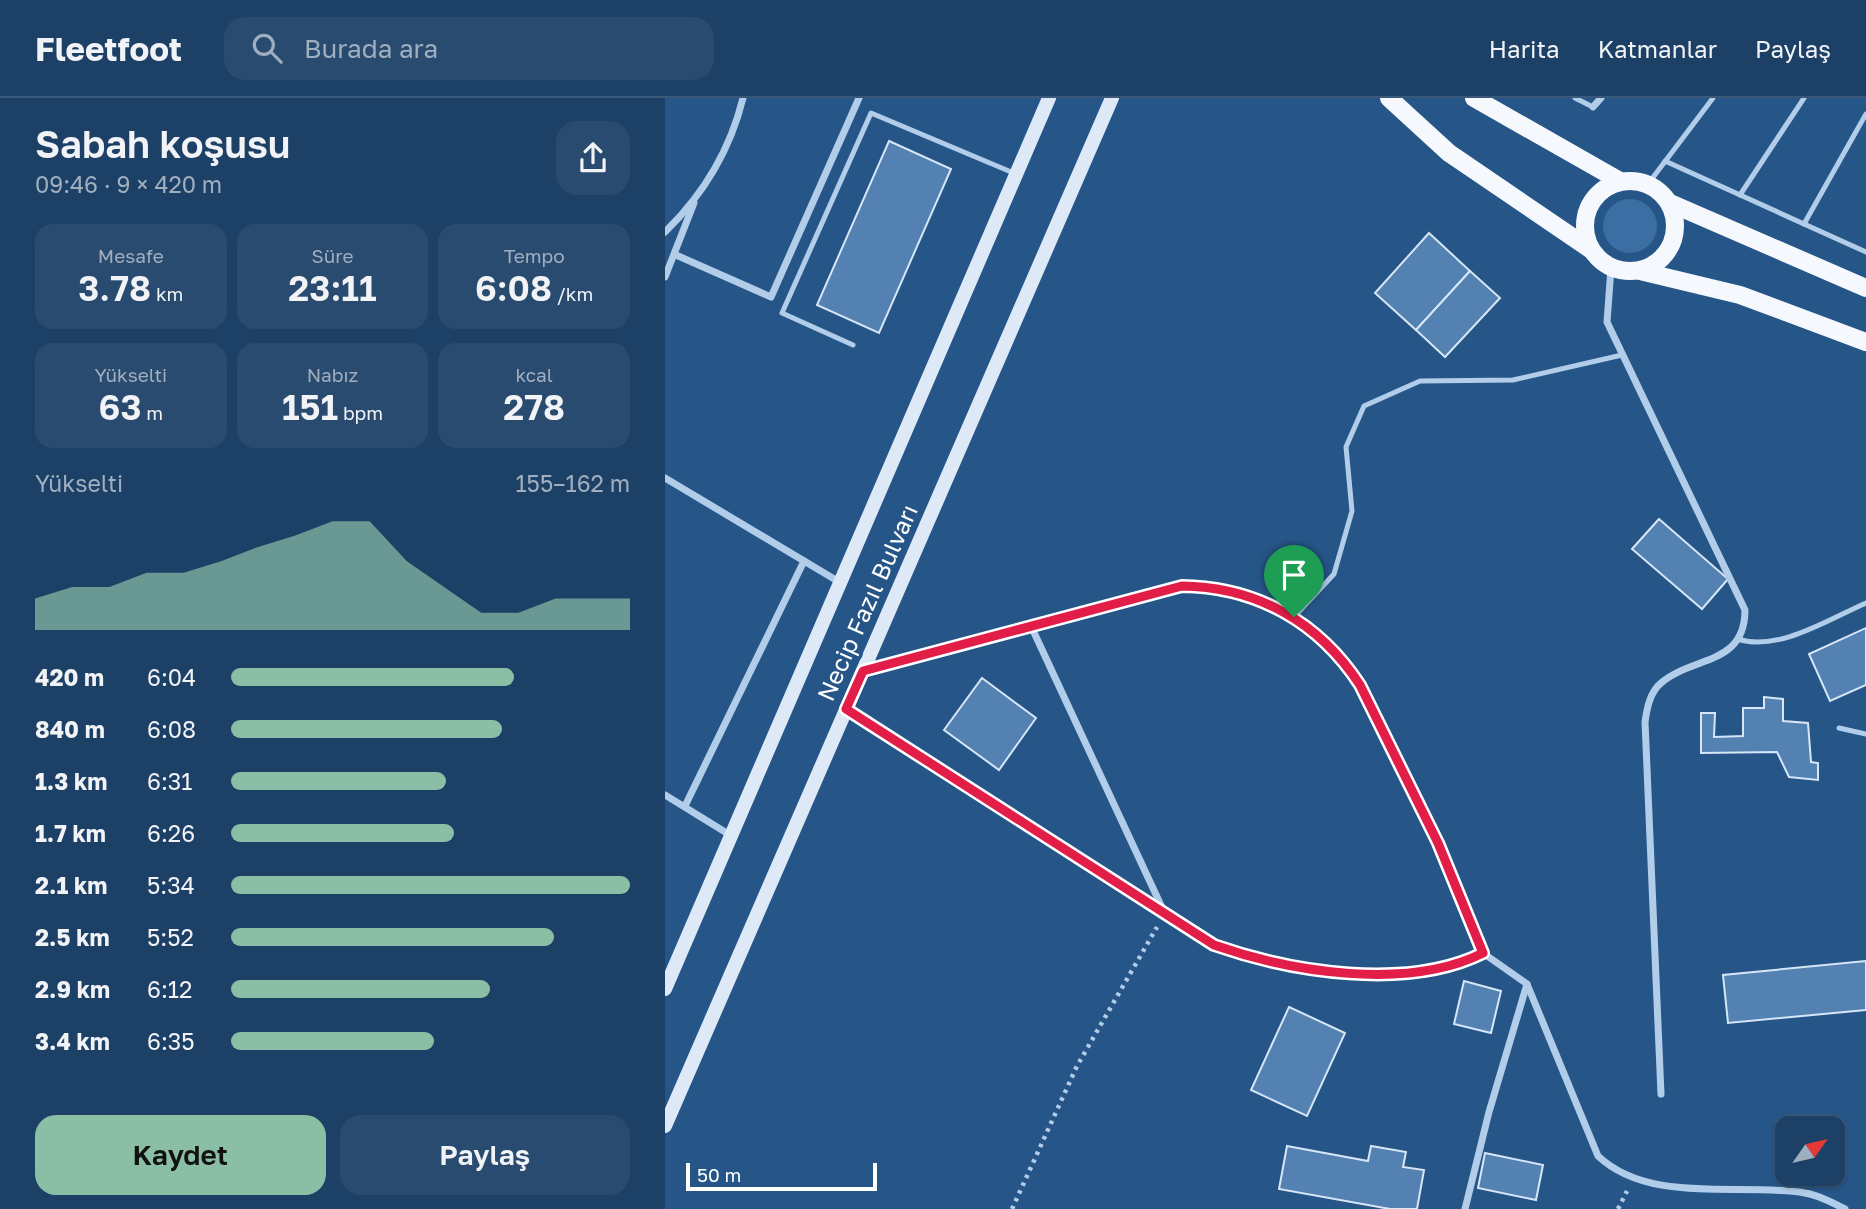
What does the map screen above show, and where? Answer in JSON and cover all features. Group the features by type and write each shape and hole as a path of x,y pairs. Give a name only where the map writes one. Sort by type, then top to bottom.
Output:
{"main road":[{"path":"1389,98 1449,153 1591,249 1611,268 1640,271 1740,295 1866,341"},
{"path":"1474,98 1620,181 1648,184 1670,203 1866,288"},
{"path":"1591,249 1585,236 1588,207 1596,195 1620,181"},
{"path":"1640,271 1653,266 1672,245 1676,230 1670,203"}],"street":[{"path":"665,232 695,200 722,158 743,98"},
{"path":"675,255 771,297 859,98"},
{"name":"Necip Fazıl Bulvarı","path":"665,989 1049,98"},
{"name":"Necip Fazıl Bulvarı","path":"665,1126 1112,98"},
{"path":"1593,107 1601,98"},
{"path":"665,277 695,200"},
{"path":"1611,268 1607,322 1737,587 1745,618 1745,626 1724,654 1659,684 1648,703 1645,722 1661,1094"},
{"path":"665,478 841,583"},
{"path":"685,806 804,561"},
{"path":"863,671 1182,586 1204,586 1248,595 1294,617 1332,648 1360,685 1438,843 1483,953 1527,984 1598,1156 1631,1179 1660,1185 1807,1193 1845,1209"},
{"path":"1031,626 1165,914"},
{"path":"846,709 1214,945 1245,956 1309,969 1428,972 1454,966 1483,953"},
{"path":"665,795 730,835"},
{"path":"1465,1209 1492,1099 1527,984"}],"lane":[{"path":"1575,98 1593,107"},
{"path":"1648,184 1713,98"},
{"path":"1740,195 1804,98"},
{"path":"853,345 782,313 871,113 1016,174"},
{"path":"1804,224 1866,114"},
{"path":"1665,161 1866,252"},
{"path":"1294,617 1334,574 1352,511 1346,447 1364,406 1420,381 1513,380 1622,355"},
{"path":"1737,639 1761,643 1779,640 1866,603"},
{"path":"1839,728 1866,734"}],"path":[{"path":"1012,1209 1077,1066 1165,914"},
{"path":"1618,1209 1631,1179"}],"shaded area":[{"path":"1635,199 1645,203 1653,211 1657,226 1653,241 1645,249 1625,253 1615,249 1607,241 1603,221 1607,211 1615,203"}],"building":[{"path":"889,141 951,169 879,333 817,305"},
{"path":"1429,233 1470,271 1416,330 1375,293"},
{"path":"1470,271 1500,298 1445,357 1416,330"},
{"path":"1659,519 1728,579 1702,609 1632,549"},
{"path":"1866,628 1866,685 1830,701 1809,654"},
{"path":"982,678 1036,718 999,770 944,730"},
{"path":"1764,697 1783,699 1783,721 1808,723 1811,762 1818,763 1818,780 1789,777 1777,752 1701,753 1701,713 1715,713 1714,737 1743,736 1743,708 1764,708"},
{"path":"1866,961 1866,1010 1728,1023 1723,975"},
{"path":"1464,981 1501,991 1491,1033 1454,1024"},
{"path":"1289,1007 1345,1033 1307,1116 1251,1090"},
{"path":"1287,1146 1368,1161 1371,1146 1406,1152 1403,1167 1424,1170 1417,1209 1390,1209 1279,1189"},
{"path":"1485,1153 1543,1165 1536,1200 1478,1188"}],"route":[{"path":"1182,586 1204,586 1248,595 1272,604 1294,617 1332,648 1360,685 1438,843 1483,953 1444,970 1367,973 1277,964 1214,945 846,709 863,671 1182,586"}]}
